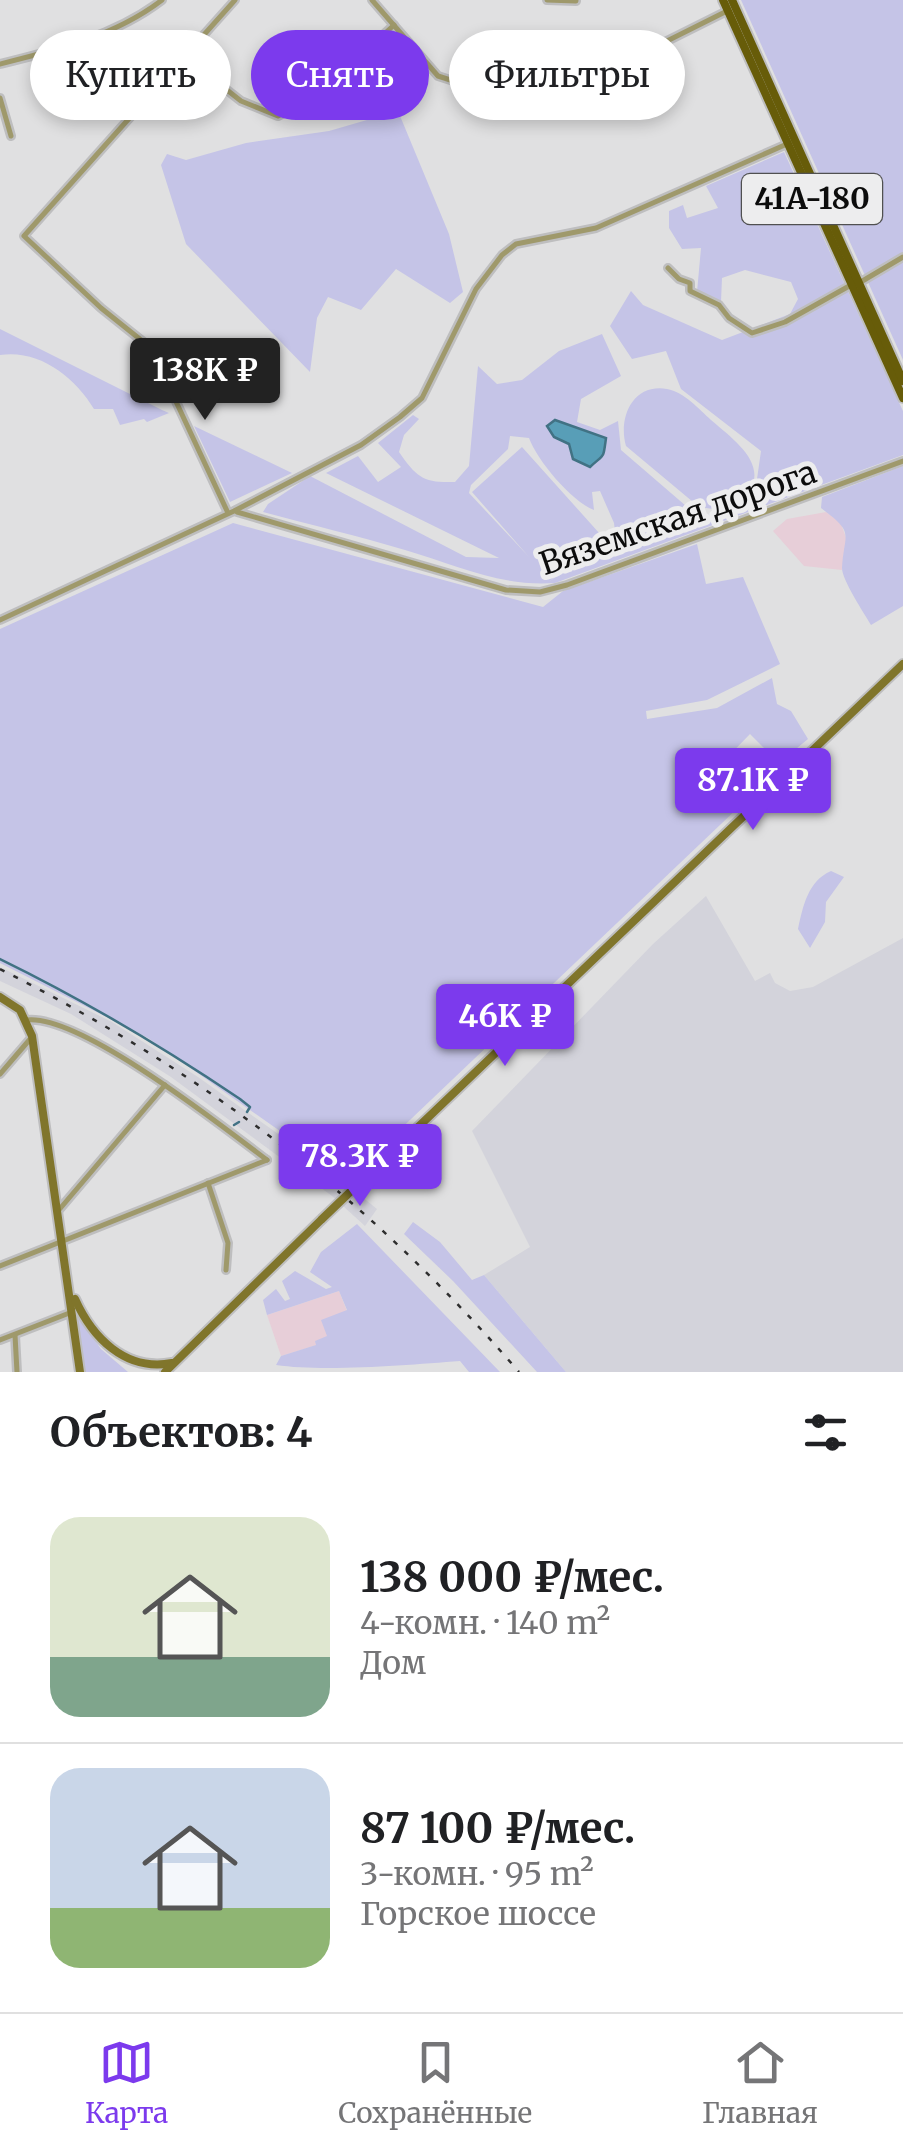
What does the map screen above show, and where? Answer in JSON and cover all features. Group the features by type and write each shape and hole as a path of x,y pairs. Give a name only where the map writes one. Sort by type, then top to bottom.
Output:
{"main road":[{"name":"41А-180","path":"723,0 787,144 903,381"},
{"name":"41А-180","path":"732,0 903,398"},
{"path":"165,1372 903,664"},
{"path":"0,996 20,1010 32,1036 80,1372"},
{"path":"70,1285 80,1310 122,1361 141,1370 177,1361"}],"street":[{"path":"0,64 63,49 136,20 162,0"},
{"path":"209,30 235,0"},
{"path":"372,0 438,76 472,88 608,70 728,10"},
{"path":"546,0 576,1"},
{"path":"231,93 278,116 318,95 394,25"},
{"path":"0,98 11,136"},
{"path":"128,120 24,236 150,348 231,512"},
{"path":"0,620 231,512 361,445 422,398 476,288 516,244 596,228 787,144"},
{"path":"668,268 678,279 690,283 690,291 719,305 729,318 752,334 785,322 903,257"},
{"name":"Вяземская дорога","path":"231,512 506,590 540,592 566,586 903,461"},
{"path":"0,1266 267,1160 165,1085 61,1025 43,1019 27,1020"},
{"path":"0,1074 32,1036"},
{"path":"58,1211 165,1085"},
{"path":"208,1184 228,1243 226,1270"},
{"path":"0,1340 72,1312"},
{"path":"15,1334 17,1372"}],"shaded area":[{"path":"741,0 903,0 903,360"},
{"path":"367,120 402,120 449,234 463,292 450,303 396,269 361,310 328,297 317,318 310,372 186,244 161,165 167,154 186,160 246,143 329,131"},
{"path":"784,152 903,411 903,455 555,583 516,582 479,574 263,512 268,504 310,476 466,557 499,558 326,473 358,456 378,482 401,467 378,443 413,415 419,419 404,435 399,452 422,477 455,482 469,466 478,366 497,384 522,380 559,351 602,334 621,376 581,399 577,422 600,430 618,421 621,450 693,512 715,515 727,511 699,507 626,446 624,425 630,405 645,392 673,391 733,439 750,459 754,481 736,506 754,500 761,451 681,389 666,351 632,359 610,326 631,291 643,305 722,340 790,314 798,299 791,282 745,270 722,278 721,302 697,292 701,248 682,249 669,228 669,211 683,205 687,218 718,208 706,186","holes":["510,436 529,438 547,468 575,498 594,510 592,492 600,491 614,523 615,532 550,581 600,534 522,447 472,492 529,557 469,493 471,485 508,449"]},
{"path":"0,329 169,413 147,422 144,419 120,425 113,409 94,409 77,386 42,361 0,355"},
{"path":"555,420 606,438 602,456 590,467 573,459 569,444 554,437 547,426"},
{"path":"194,426 292,473 230,502"},
{"path":"903,466 903,606 871,625 843,573 844,529 821,508 822,497"},
{"path":"826,512 840,521 848,543 842,570 804,566 773,531 787,519"},
{"path":"233,523 543,607 563,591 697,544 706,584 743,577 780,664 707,700 646,711 647,719 717,708 772,678 777,704 791,711 808,739 779,763 750,734 716,769 715,781 741,805 348,1179 148,1038 0,963 0,629"},
{"path":"831,871 844,877 826,902 825,922 810,948 798,929 802,912 812,888"},
{"path":"706,896 755,981 770,973 775,983 790,991 813,987 903,938 903,1372 566,1372 484,1275 530,1247 472,1131 653,944"},
{"path":"0,967 112,1022 198,1077 377,1209 365,1226 332,1196 171,1077 71,1014 0,981"},
{"path":"413,1222 440,1242 472,1280 484,1275 566,1372 537,1372 404,1234"},
{"path":"357,1224 500,1372 469,1372 460,1361 341,1368 276,1365 281,1356 316,1345 315,1341 327,1336 321,1320 347,1310 339,1291 267,1315 263,1300 276,1289 285,1301 290,1299 282,1281 295,1271 326,1289 332,1287 310,1272 321,1252"},
{"path":"339,1291 347,1311 328,1336 317,1345 281,1356 267,1315"},
{"path":"77,1319 101,1349 128,1372 84,1372"}],"waterway":[{"path":"0,959 152,1043 240,1099 250,1107 247,1112"},
{"path":"234,1125 239,1122"}],"railway":[{"path":"0,969 146,1051 280,1144 403,1250 519,1372"}]}
